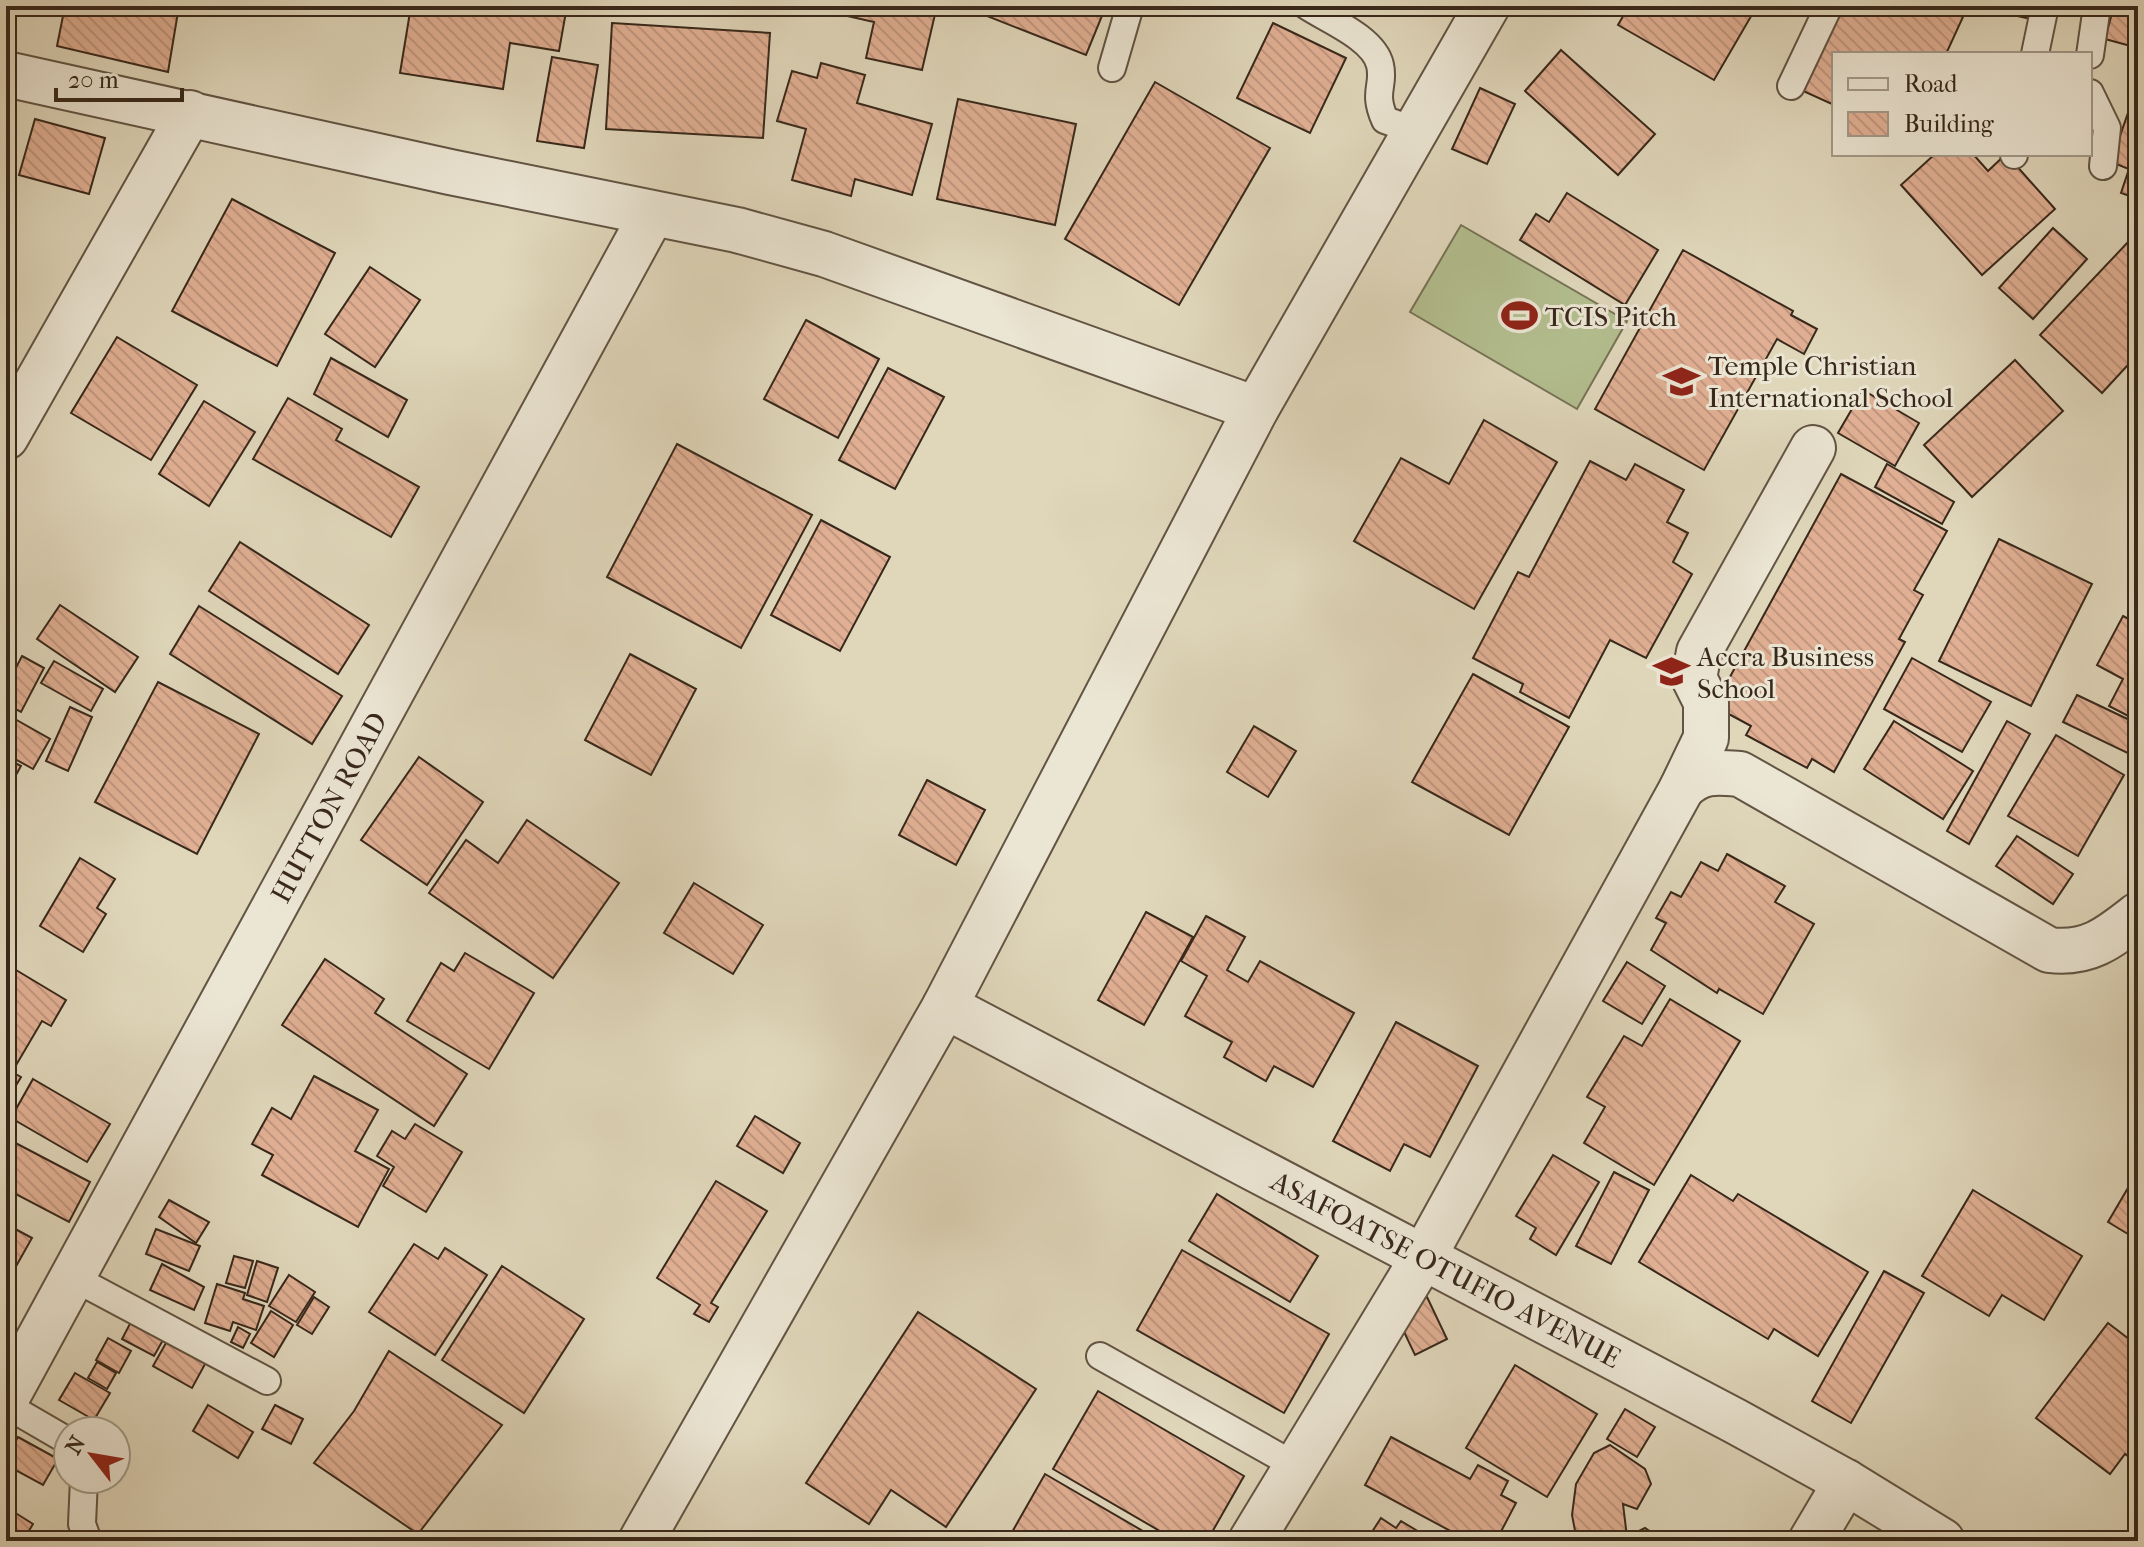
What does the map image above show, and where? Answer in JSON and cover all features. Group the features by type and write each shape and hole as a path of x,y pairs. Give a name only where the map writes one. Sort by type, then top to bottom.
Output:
{"street":[{"path":"641,1541 945,1006 1256,409 1487,6"},
{"path":"6,74 737,230 824,254 1256,409"},
{"path":"6,437 190,113"},
{"name":"HUTTON ROAD","path":"9,1389 652,214"},
{"path":"1251,1541 1424,1256 1682,788 1706,738 1706,702 1694,678 1699,652 1813,448"},
{"path":"1682,788 1694,777 1709,772 1740,774 2049,950 2070,953 2094,947 2138,915"},
{"name":"ASAFOATSE OTUFIO AVENUE","path":"945,1006 1424,1256 1846,1482 1942,1541"},
{"path":"1811,1541 1846,1482"}],"lane":[{"path":"1112,68 1130,6"},
{"path":"1307,6 1369,46 1380,65 1376,101 1385,120 1416,131"},
{"path":"1791,86 1829,6"},
{"path":"2035,52 2045,6"},
{"path":"2090,52 2097,6"},
{"path":"2092,97 2107,128 2103,166"},
{"path":"72,1277 267,1381"},
{"path":"1100,1356 1296,1466"},
{"path":"9,1389 52,1427"},
{"path":"83,1495 82,1524 88,1541"}],"green space":[{"name":"TCIS Pitch","path":"1461,225 1627,321 1577,409 1410,312"}],"building":[{"path":"65,6 179,6 168,72 57,46"},
{"path":"411,6 567,6 559,51 510,43 503,89 400,73"},
{"path":"803,6 959,6 957,15 936,10 922,70 866,58 874,22"},
{"path":"991,6 1106,6 1086,55 987,16"},
{"path":"1629,6 1757,6 1714,80 1618,25"},
{"path":"1841,6 1968,6 1947,52 1832,52 1832,104 1801,90"},
{"path":"1986,6 2043,6 2040,21 1986,9"},
{"path":"2114,6 2138,6 2138,48 2105,39"},
{"path":"612,23 770,33 763,138 606,129"},
{"path":"1273,23 1346,58 1310,133 1237,98"},
{"path":"1561,50 1655,134 1618,175 1525,91"},
{"path":"552,57 598,65 584,148 537,141"},
{"path":"821,63 865,75 857,103 932,124 912,195 855,179 851,196 792,180 806,129 777,121 792,71 817,78"},
{"path":"1155,82 1270,148 1179,305 1065,239"},
{"path":"2138,84 2138,199 2121,193 2129,169 2111,162"},
{"path":"1480,88 1515,104 1487,164 1452,149"},
{"path":"958,99 1076,124 1055,225 937,199"},
{"path":"35,119 105,138 89,194 19,175"},
{"path":"1933,156 1975,156 1988,171 2008,156 2055,209 1982,275 1901,185"},
{"path":"1567,193 1658,250 1625,305 1520,240 1536,214 1549,222"},
{"path":"232,199 335,253 277,366 172,311"},
{"path":"2053,228 2087,259 2033,319 1999,288"},
{"path":"2130,240 2138,248 2138,354 2102,393 2040,335"},
{"name":"Temple Christian International School","path":"1683,250 1793,311 1791,315 1817,329 1804,354 1777,339 1704,470 1595,409"},
{"path":"370,267 420,300 375,367 325,334"},
{"path":"806,320 879,359 838,438 764,399"},
{"path":"117,337 197,385 151,460 71,413"},
{"path":"331,358 407,400 388,437 314,394"},
{"path":"2015,360 2063,411 1972,497 1924,445"},
{"path":"888,368 944,397 895,489 839,460"},
{"path":"1863,390 1919,423 1895,466 1838,433"},
{"path":"288,398 342,429 336,440 419,487 391,537 253,459"},
{"path":"204,401 255,432 209,506 159,474"},
{"path":"1484,420 1557,462 1474,609 1354,541 1401,458 1449,484"},
{"path":"677,444 812,515 741,648 607,577"},
{"path":"1590,461 1626,480 1635,464 1684,490 1667,522 1688,533 1673,562 1692,574 1646,658 1610,640 1569,718 1520,692 1523,684 1473,658 1518,572 1529,577"},
{"path":"1887,464 1954,502 1942,524 1875,487"},
{"path":"1841,474 1947,531 1914,590 1923,595 1899,639 1905,642 1834,772 1812,759 1807,768 1746,735 1751,726 1714,706"},
{"path":"821,520 890,557 840,651 771,615"},
{"path":"1999,539 2092,584 2031,706 1939,661"},
{"path":"240,542 369,625 338,674 209,591"},
{"path":"60,605 138,657 115,692 37,639"},
{"path":"199,606 342,696 312,744 170,654"},
{"path":"2123,616 2138,624 2138,721 2109,706 2123,679 2097,665"},
{"path":"630,654 696,689 651,775 585,740"},
{"path":"22,656 44,668 21,712 6,704 6,687"},
{"path":"1912,658 1991,702 1962,752 1884,709"},
{"path":"54,661 103,689 91,711 41,683"},
{"path":"1473,674 1569,727 1509,835 1412,782"},
{"path":"158,682 259,734 197,854 95,802"},
{"path":"2077,695 2138,724 2138,758 2063,722"},
{"path":"70,707 92,717 68,771 46,761"},
{"path":"6,714 50,739 33,769 6,754"},
{"path":"1894,721 1973,771 1943,819 1864,769"},
{"path":"2007,721 2030,734 1969,844 1947,831"},
{"path":"1254,726 1296,751 1268,797 1227,772"},
{"path":"2056,735 2124,775 2078,856 2008,816"},
{"path":"419,757 483,802 427,885 361,840"},
{"path":"6,758 21,766 7,791 6,790"},
{"path":"927,780 985,810 956,865 899,835"},
{"path":"6,815 15,820 6,837"},
{"path":"527,820 619,883 553,978 429,893 466,840 498,863"},
{"path":"2017,836 2073,874 2053,904 1996,866"},
{"path":"1727,854 1785,886 1775,902 1814,924 1763,1014 1719,989 1717,993 1651,950 1666,923 1656,918 1671,892 1681,897 1701,862 1718,871"},
{"path":"80,858 115,879 97,908 106,914 83,952 40,926"},
{"path":"694,883 763,925 733,974 664,933"},
{"path":"6,897 14,901 6,915"},
{"path":"1146,912 1193,937 1144,1025 1098,1000"},
{"path":"1206,916 1245,937 1227,970 1248,982 1260,961 1354,1013 1313,1087 1274,1066 1266,1081 1224,1057 1232,1042 1185,1016 1207,976 1181,961"},
{"path":"465,953 534,993 489,1069 407,1021 441,963 454,971"},
{"path":"325,959 384,999 375,1013 467,1074 434,1126 282,1025"},
{"path":"1627,962 1665,986 1642,1024 1603,1001"},
{"path":"6,964 66,1000 51,1026 42,1021 12,1072 21,1077 6,1102"},
{"path":"1670,999 1740,1041 1654,1185 1584,1143 1605,1107 1587,1097 1624,1036 1642,1046"},
{"path":"1396,1022 1478,1066 1430,1157 1404,1144 1390,1171 1333,1141"},
{"path":"314,1076 378,1110 355,1151 389,1169 358,1227 262,1175 273,1155 252,1144 272,1108 291,1119"},
{"path":"33,1079 110,1124 87,1162 11,1118"},
{"path":"755,1116 800,1143 783,1173 737,1146"},
{"path":"415,1124 462,1152 426,1212 383,1186 394,1167 377,1156 392,1131 405,1139"},
{"path":"6,1138 90,1182 69,1222 6,1189"},
{"path":"1553,1155 1599,1182 1556,1255 1530,1239 1536,1228 1516,1216"},
{"path":"1614,1172 1649,1190 1611,1264 1576,1246"},
{"path":"1691,1175 1733,1201 1738,1194 1868,1272 1818,1356 1774,1329 1768,1339 1639,1262"},
{"path":"2135,1176 2138,1177 2138,1240 2108,1222"},
{"path":"716,1181 767,1211 711,1303 718,1307 709,1322 694,1314 700,1305 657,1278"},
{"path":"1973,1190 2082,1256 2044,1320 2002,1295 1989,1316 1922,1276"},
{"path":"1217,1194 1318,1256 1290,1302 1189,1241"},
{"path":"169,1200 209,1222 196,1243 159,1217"},
{"path":"6,1224 32,1238 6,1284"},
{"path":"156,1229 200,1246 189,1271 146,1254"},
{"path":"414,1244 438,1259 445,1248 487,1275 435,1355 369,1312"},
{"path":"1182,1250 1329,1334 1284,1413 1137,1330"},
{"path":"234,1256 253,1261 245,1288 226,1283"},
{"path":"257,1261 278,1268 267,1302 247,1295"},
{"path":"162,1264 204,1287 194,1310 150,1290"},
{"path":"502,1266 584,1319 524,1413 442,1360"},
{"path":"1884,1271 1924,1293 1851,1423 1812,1401"},
{"path":"289,1275 315,1292 296,1322 269,1306"},
{"path":"217,1284 245,1293 243,1299 264,1306 256,1330 233,1322 230,1331 205,1323"},
{"path":"314,1297 329,1307 312,1334 297,1325"},
{"path":"1427,1297 1447,1339 1415,1355 1395,1313"},
{"path":"271,1311 293,1325 274,1357 251,1343"},
{"path":"918,1312 1036,1389 946,1527 891,1490 869,1524 806,1483"},
{"path":"134,1316 167,1333 154,1356 122,1339"},
{"path":"2108,1323 2138,1346 2138,1464 2125,1454 2110,1474 2036,1418"},
{"path":"238,1327 250,1334 243,1348 231,1342"},
{"path":"171,1334 210,1355 192,1388 153,1366"},
{"path":"108,1338 131,1351 119,1373 96,1360"},
{"path":"389,1351 502,1425 418,1534 314,1463 354,1411"},
{"path":"97,1362 116,1373 107,1389 88,1378"},
{"path":"1515,1365 1597,1414 1547,1497 1466,1448"},
{"path":"75,1373 110,1393 97,1415 85,1415 59,1400"},
{"path":"1098,1391 1244,1476 1207,1541 1177,1541 1053,1469"},
{"path":"208,1405 253,1432 238,1458 193,1431"},
{"path":"275,1405 303,1419 291,1444 262,1429"},
{"path":"1625,1409 1655,1427 1637,1457 1607,1439"},
{"path":"18,1437 52,1456 52,1469 43,1485 6,1465 6,1457"},
{"path":"1391,1437 1470,1479 1478,1465 1508,1481 1501,1495 1516,1503 1496,1541 1469,1541 1365,1485"},
{"path":"1610,1445 1645,1469 1651,1484 1637,1509 1623,1504 1627,1537 1645,1528 1664,1541 1577,1541 1572,1515 1576,1484 1594,1453"},
{"path":"1045,1474 1160,1541 1007,1541"},
{"path":"6,1507 33,1524 23,1541 6,1538"},
{"path":"1381,1518 1396,1528 1401,1521 1434,1541 1366,1541"},
{"path":"2079,1532 2095,1541 2074,1541"}],"place":[{"name":"TCIS Pitch","path":"1519,316"},
{"name":"Temple Christian International School","path":"1682,381"},
{"name":"Accra Business School","path":"1671,672"}]}
